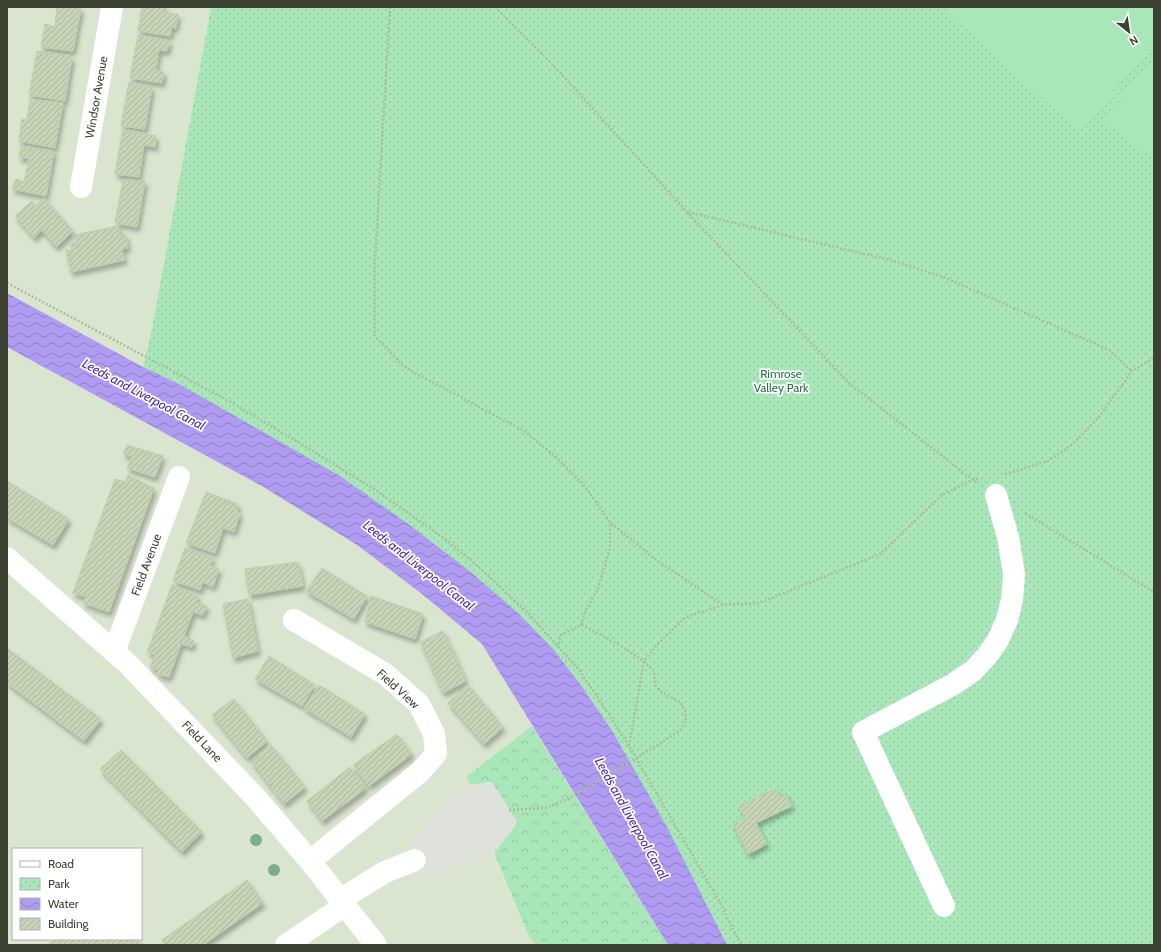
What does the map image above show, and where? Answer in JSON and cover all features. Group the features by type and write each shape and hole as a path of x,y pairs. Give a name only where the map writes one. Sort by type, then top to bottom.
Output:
{"street":[{"name":"Windsor Avenue","path":"81,187 112,7"},
{"name":"Field Avenue","path":"114,652 179,477"},
{"path":"944,906 863,732 952,685 973,672 998,640 1012,600 1014,574 1008,537 993,482"},
{"name":"Field Lane","path":"7,558 114,652 255,797 310,861 376,945"},
{"name":"Field View","path":"294,620 384,674 419,704 434,734 436,754 420,772 310,861"},
{"path":"286,945 385,872 415,860"}],"path":[{"path":"390,7 375,260 375,336 404,367 524,431 556,457 584,486 610,522 655,559 723,605"},
{"path":"495,7 550,63 687,212 849,383 972,480 993,482 1154,592"},
{"path":"687,212 894,261 946,278 1109,350 1132,371"},
{"path":"7,283 227,400 371,487 445,539 480,568 529,614 557,648 584,677 598,696 629,746 719,901 741,945"},
{"path":"629,746 644,661 657,645 686,617 723,605 759,603 880,554 942,495 972,480 993,482 1048,461 1074,443 1098,418 1132,371 1154,358"},
{"path":"557,648 562,635 581,626 585,612 598,588 610,548 610,522"},
{"path":"509,810 545,808 568,799 658,745 680,730 686,721 685,711 681,703 660,691 655,684 654,671 644,661 629,650 581,626"}],"shaded area":[{"path":"7,7 211,7 152,328 143,367 7,293"},
{"path":"7,347 265,488 357,545 422,594 483,644 532,726 467,776 482,827 529,937 535,945 7,945"},
{"path":"492,782 517,823 494,853 424,878 408,845 441,807 470,785"}],"green space":[{"name":"Rimrose Valley Park","path":"211,7 1154,7 1154,945 701,945 524,653 138,390 152,328"},
{"path":"954,7 1154,7 1154,41 1080,132 948,13"},
{"path":"1154,61 1154,159 1102,120"},
{"path":"532,726 668,945 535,945 529,937 494,853 517,822 492,782 470,785 467,776"}],"water":[{"name":"Leeds and Liverpool Canal","path":"7,293 143,367 181,385 340,476 407,523 472,573 519,614 553,649 580,684 611,729 667,827 727,945 668,945 482,644 422,594 357,545 265,488 7,347"}],"building":[{"path":"57,7 81,8 73,51 41,47 45,24 55,27"},
{"path":"142,7 166,7 166,13 178,14 176,28 172,27 170,36 138,31"},
{"path":"138,35 170,41 167,51 159,50 156,70 164,72 162,83 130,78"},
{"path":"37,51 72,57 65,101 29,95"},
{"path":"129,82 152,87 145,129 121,126"},
{"path":"30,99 63,103 55,148 19,141 22,119 27,120"},
{"path":"123,129 156,136 155,147 144,145 139,177 115,174"},
{"path":"21,146 54,151 46,196 12,189 16,179 24,182 29,158 19,158"},
{"path":"123,180 145,181 137,227 115,223"},
{"path":"44,198 73,231 56,247 42,230 34,238 15,216 32,201 35,206"},
{"path":"118,226 120,236 126,235 128,248 121,249 125,260 71,272 66,250 72,251 71,244 77,242 74,235"},
{"path":"127,445 163,456 155,477 127,468 132,457 123,454"},
{"path":"128,475 154,488 109,612 83,603 86,597 73,593 115,479 126,482"},
{"path":"7,481 69,519 53,545 7,518"},
{"path":"206,492 238,504 237,512 240,513 234,532 223,528 215,553 186,543"},
{"path":"185,548 213,558 210,565 219,569 213,587 203,582 200,590 173,581"},
{"path":"298,562 303,586 249,595 245,569"},
{"path":"322,568 367,596 354,619 306,591"},
{"path":"172,585 198,596 196,602 207,606 203,615 193,612 184,636 194,641 192,647 181,644 169,677 157,674 158,670 150,667 155,655 147,652"},
{"path":"371,596 423,614 415,639 365,622"},
{"path":"248,599 258,651 233,658 223,604"},
{"path":"443,631 466,681 443,693 420,642"},
{"path":"7,648 101,719 84,741 7,683"},
{"path":"269,656 315,685 302,706 255,679"},
{"path":"319,685 365,714 351,737 304,708"},
{"path":"468,685 503,727 484,744 448,703"},
{"path":"234,699 267,741 247,758 212,715"},
{"path":"397,734 412,754 369,786 353,765"},
{"path":"271,745 305,787 284,804 251,761"},
{"path":"121,750 202,832 182,852 100,769"},
{"path":"350,767 366,788 322,821 307,801"},
{"path":"776,788 780,796 785,793 792,806 756,823 767,844 748,854 733,824 745,818 739,806"},
{"path":"247,880 263,903 203,945 166,945 162,940"},
{"path":"54,940 138,940 141,945 47,945"}]}
